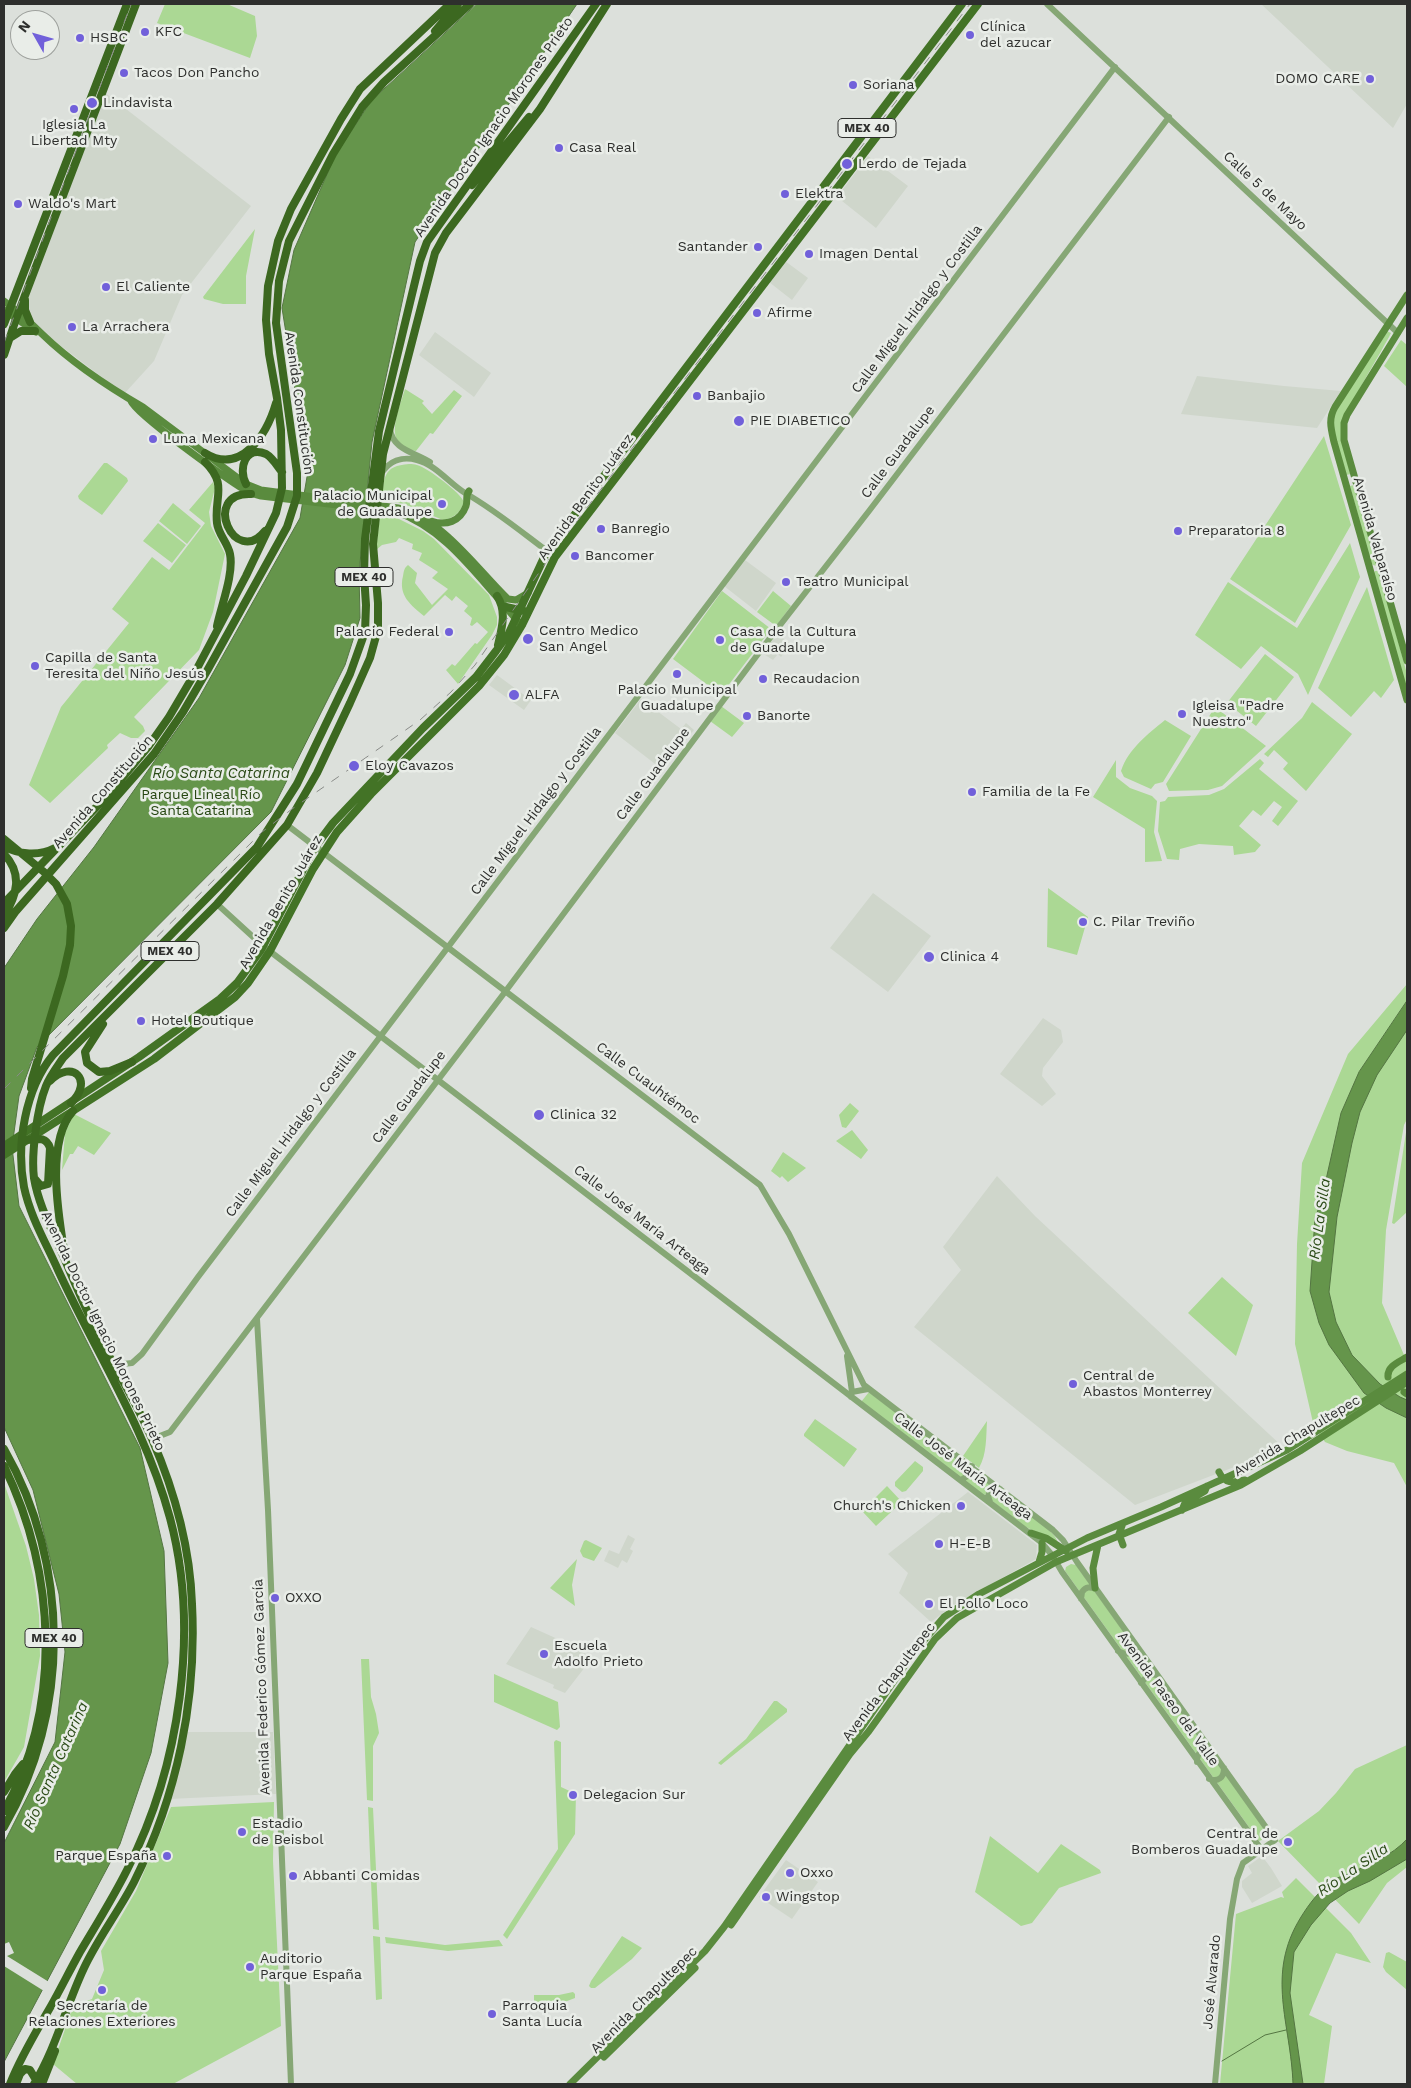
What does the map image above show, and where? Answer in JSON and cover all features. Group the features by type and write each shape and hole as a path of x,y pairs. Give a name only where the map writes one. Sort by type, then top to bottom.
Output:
{"highway":[{"path":"4,324 6,308 98,81 127,4"},
{"path":"4,356 17,316 136,4"},
{"name":"Avenida Constitución","path":"4,903 108,795 160,730 191,680 215,636 271,524 280,501 282,473 277,398 267,342 266,308 272,263 286,220 338,124 360,89 450,4"},
{"path":"424,46 458,4"},
{"name":"Avenida Constitución","path":"4,928 16,911 154,754 207,671 287,526 295,504 298,481 276,323 277,291 283,260 293,230 356,115 377,89 470,4"},
{"name":"Avenida Doctor Ignacio Morones Prieto","path":"10,2084 24,2050 127,1870 153,1809 164,1777 172,1743 181,1669 183,1633 180,1584 173,1532 154,1468 141,1435 72,1301 29,1205 23,1178 22,1153 24,1132 32,1095 42,1072 53,1055 257,847 297,784 350,674 360,648 366,619 365,539 379,431 420,261 427,242 596,4"},
{"name":"Avenida Doctor Ignacio Morones Prieto","path":"39,2083 60,2024 85,1967 134,1882 159,1824 176,1770 186,1723 192,1659 191,1590 181,1524 169,1481 152,1439 114,1365 66,1262 39,1198 34,1178 34,1149 43,1096 55,1068 64,1058 217,904 287,825 317,773 372,652 378,629 373,544 380,475 429,270 438,246 450,227 515,144 607,4"},
{"path":"118,51 116,44 120,23"},
{"path":"95,114 93,109 99,89 98,81 111,57 118,51"},
{"path":"447,212 505,146 562,74"},
{"path":"25,295 25,310 30,322"},
{"path":"10,338 21,331 38,332"},
{"path":"205,453 216,459 224,460 232,460 243,455 259,438 269,422 277,398"},
{"path":"246,484 242,474 242,467 246,459 254,454 263,453 271,458 282,473"},
{"path":"205,462 214,472 219,485 217,524 229,549 231,562 215,636"},
{"path":"252,494 240,495 229,504 225,519 228,530 240,539 252,540 263,534 271,524"},
{"path":"4,839 56,884 67,904 71,926 70,945 63,976 32,1079 32,1095"},
{"path":"4,846 16,852 37,853 53,849 63,843"},
{"path":"229,891 257,847"},
{"path":"4,854 14,869 17,888 4,916"},
{"path":"4,860 10,869 12,879 4,903"},
{"path":"111,1012 85,1052 87,1064 95,1071 103,1072 132,1062"},
{"path":"47,1084 62,1072 72,1071 80,1080 82,1087 66,1119 60,1138 56,1191 58,1217 66,1262"},
{"path":"27,1140 44,1140 50,1148 48,1184 42,1186 34,1178"},
{"path":"134,1401 141,1435"},
{"name":"MEX 40","path":"4,1449 27,1497 41,1540 50,1584 54,1630 52,1675 42,1734 28,1776 4,1827"},
{"name":"MEX 40","path":"4,1466 29,1530 39,1572 45,1616 46,1660 43,1690 36,1725 26,1760 4,1811"},
{"path":"183,1622 191,1590"},
{"path":"183,1633 188,1674 191,1680"},
{"path":"4,1792 26,1760"},
{"path":"16,2084 25,2068 30,2070 39,2083"}],"main road":[{"name":"Avenida Benito Juárez","path":"27,1140 220,999 237,983 263,946 315,847 347,807 423,728 474,680 496,651 517,615 547,551 962,4"},
{"name":"Avenida Benito Juárez","path":"4,1146 52,1115 72,1107 154,1059 226,1006 248,983 270,952 322,852 358,807 482,682 504,654 522,625 555,557 978,4"},
{"name":"Avenida Valparaíso","path":"1407,296 1330,415 1330,429 1407,700"},
{"path":"6,308 131,402 140,412 205,462 252,494 261,493 412,512 440,524 453,522 465,509 469,493"},
{"path":"17,316 30,322 38,332"},
{"path":"1398,333 1407,318"},
{"name":"Avenida Valparaíso","path":"1398,333 1347,415 1344,423 1344,440 1407,661"},
{"path":"131,402 143,407 246,484 261,493"},
{"path":"398,510 435,532 506,607 517,615 522,625"},
{"path":"426,519 508,599 516,600 528,593"},
{"path":"496,596 501,605 503,617 496,651"},
{"path":"517,615 529,610"},
{"path":"154,1046 154,1059"},
{"name":"MEX 40","path":"4,1156 27,1140"},
{"path":"1388,1378 1390,1368 1407,1358"},
{"name":"Avenida Chapultepec","path":"576,2084 714,1946 928,1647 948,1625 968,1610 1054,1558 1066,1548 1287,1450 1407,1374"},
{"name":"Avenida Chapultepec","path":"570,2084 705,1951 724,1927 919,1646 944,1617 978,1594 1039,1562 1073,1555 1255,1478 1407,1382"},
{"path":"1218,1472 1222,1479 1228,1482 1255,1478"},
{"path":"1182,1510 1185,1503 1205,1491 1207,1485"},
{"path":"1123,1523 1120,1530 1123,1545"},
{"path":"1031,1534 1046,1538 1066,1548 1073,1555"},
{"path":"1039,1562 1042,1543"},
{"path":"1095,1588 1093,1568 1098,1545"},
{"path":"968,1610 968,1607 979,1598 978,1594"},
{"path":"914,1668 919,1654 919,1646 928,1647"}],"street":[{"name":"Calle 5 de Mayo","path":"1047,4 1398,333"},
{"name":"Calle Miguel Hidalgo y Costilla","path":"114,1365 132,1363 139,1358 1115,67"},
{"name":"Calle Guadalupe","path":"152,1439 170,1432 257,1319 437,1079 505,992 764,645 875,503 1169,117"},
{"path":"390,428 392,439 398,446 430,461 469,493"},
{"path":"380,475 387,466 395,461 414,460 427,464 491,508 555,557"},
{"name":"Calle Cuauhtémoc","path":"287,825 760,1185 789,1234 863,1383 918,1426"},
{"name":"Calle José María Arteaga","path":"217,904 270,952 852,1394 1031,1534 1042,1543 1054,1558"},
{"name":"Avenida Federico Gómez García","path":"257,1319 268,1510 291,2084"},
{"path":"846,1350 852,1394 868,1388"},
{"name":"Calle José María Arteaga","path":"918,1426 1053,1530 1066,1548"},
{"path":"961,1480 969,1475 972,1466"},
{"path":"990,1502 988,1496 990,1491 996,1488 1000,1489"},
{"name":"Avenida Paseo del Valle","path":"1073,1555 1275,1840"},
{"name":"Avenida Paseo del Valle","path":"1054,1558 1081,1600 1261,1849"},
{"path":"1081,1600 1082,1592 1085,1588 1095,1588"},
{"path":"1117,1650 1127,1654 1133,1650 1134,1642"},
{"path":"1141,1683 1149,1674 1158,1675"},
{"path":"1197,1762 1201,1751 1212,1751"},
{"path":"1209,1779 1220,1778 1224,1774 1224,1768"},
{"name":"José Alvarado","path":"1215,2084 1230,1919 1236,1882 1242,1864 1275,1840"}],"shaded area":[{"path":"165,4 227,4 255,16 257,36 250,58 157,23"},
{"path":"1261,4 1407,4 1407,104 1393,128"},
{"path":"99,88 251,206 182,295 154,361 124,394 15,311"},
{"path":"868,156 908,186 876,228 837,197"},
{"path":"255,229 246,276 246,304 223,304 204,299 203,297"},
{"path":"785,261 808,278 792,300 769,282"},
{"path":"1387,331 1391,333 1356,395 1343,425 1351,474 1346,475 1333,427 1334,412"},
{"path":"435,332 491,373 474,397 419,355"},
{"path":"1401,340 1407,345 1407,387 1384,366"},
{"path":"1197,376 1341,391 1317,428 1181,414"},
{"path":"405,389 424,401 422,403 432,414 454,390 462,396 433,434 430,433 416,451 405,448 399,443 396,435 395,426"},
{"path":"1324,436 1351,525 1295,623 1230,579"},
{"path":"104,463 107,463 127,478 128,481 102,515 79,499 78,496"},
{"path":"409,464 429,471 457,493 464,502 461,509 450,518 443,520 404,504 382,500 386,474 394,467"},
{"path":"213,482 215,488 209,512 211,526 225,554 213,612 199,650 134,717 143,726 145,731 138,738 131,738 120,733 107,745 108,748 50,803 29,785 61,707 129,623 112,609 152,557 169,570 205,523 189,510"},
{"path":"1354,485 1376,566 1371,564 1350,486"},
{"path":"173,503 201,526 187,544 159,521"},
{"path":"380,516 397,518 423,531 434,539 489,595 497,617 497,625 458,684 446,670 452,664 455,666 475,643 477,644 488,632 477,622 472,626 470,625 472,618 464,611 468,606 456,596 452,601 445,595 424,616 410,604 402,589 404,570 408,565 417,573 415,583 432,605 448,589 432,578 438,572 419,560 422,553 412,549 413,544 399,538 396,542 382,545 376,550"},
{"path":"158,523 186,545 172,563 143,541"},
{"path":"1350,543 1360,577 1308,695 1298,674 1261,646 1241,669 1195,635 1228,582 1297,628"},
{"path":"745,560 776,583 756,611 724,586"},
{"path":"1375,571 1379,571 1407,674 1407,695 1373,575"},
{"path":"1367,587 1394,680 1381,698 1374,691 1351,717 1318,688"},
{"path":"722,591 771,629 721,695 673,659"},
{"path":"773,591 791,606 776,626 757,612"},
{"path":"777,634 791,644 781,657 778,654 773,660 762,653"},
{"path":"1265,654 1294,677 1256,726 1227,703"},
{"name":"ALFA","path":"497,675 531,700 524,710 489,685"},
{"path":"641,699 681,729 686,723 694,730 663,770 615,733"},
{"path":"1312,702 1352,734 1306,791 1283,769 1288,763 1274,750 1268,757 1264,754 1302,718"},
{"path":"721,706 744,723 732,737 710,721"},
{"path":"1215,707 1266,746 1222,786 1208,790 1169,791 1166,784"},
{"path":"1165,720 1191,736 1163,782 1155,784 1151,789 1124,777 1121,771 1128,756 1145,736"},
{"path":"1260,759 1264,763 1259,769 1298,801 1278,826 1272,821 1282,807 1274,801 1261,816 1253,810 1239,826 1261,845 1255,852 1234,855 1233,846 1199,844 1180,849 1179,860 1167,859 1158,831 1160,802 1165,801 1168,797 1209,795 1224,789"},
{"path":"1116,760 1116,777 1130,788 1152,796 1157,801 1154,832 1162,861 1145,862 1145,829 1093,797"},
{"path":"1048,888 1088,917 1077,955 1047,947"},
{"path":"873,893 931,936 888,992 830,948"},
{"path":"1407,984 1407,1119 1404,1125 1386,1230 1382,1303 1404,1355 1402,1357 1407,1361 1407,1487 1394,1463 1347,1451 1325,1442 1314,1427 1295,1344 1297,1244 1302,1163 1348,1054"},
{"path":"1043,1018 1061,1030 1063,1042 1043,1068 1042,1076 1056,1094 1042,1106 1000,1074"},
{"path":"850,1103 859,1111 846,1128 842,1127 839,1115"},
{"path":"74,1114 111,1133 94,1155 78,1146 73,1154 70,1154 62,1170 65,1133"},
{"path":"1407,1126 1407,1212 1394,1224 1392,1223"},
{"path":"852,1130 868,1150 861,1159 836,1141"},
{"path":"783,1152 806,1168 788,1182 782,1176 780,1178 771,1171"},
{"path":"997,1176 1035,1216 1284,1448 1135,1505 914,1327 961,1270 943,1247"},
{"path":"1222,1277 1253,1305 1236,1356 1188,1313"},
{"path":"869,1392 992,1486 984,1496 861,1402"},
{"path":"815,1419 857,1449 844,1467 804,1436"},
{"path":"987,1421 985,1451 979,1468 963,1456"},
{"path":"915,1461 923,1467 923,1471 906,1491 902,1492 895,1486 895,1482"},
{"path":"4,1483 26,1546 34,1579 39,1615 40,1656 24,1747 4,1782"},
{"path":"887,1486 902,1502 876,1526 862,1511"},
{"path":"997,1491 1041,1523 1055,1537 1058,1543 1024,1526 991,1500 991,1494"},
{"path":"968,1492 1037,1545 1036,1559 952,1606 931,1622 899,1593 908,1573 888,1554"},
{"path":"628,1535 635,1539 630,1549 633,1551 627,1563 622,1560 618,1568 604,1561 609,1550 619,1554"},
{"path":"586,1540 602,1548 594,1561 583,1557 580,1551"},
{"path":"577,1559 572,1585 575,1606 550,1588"},
{"path":"1071,1564 1076,1565 1263,1827 1262,1840 1259,1841 1065,1571 1066,1567"},
{"path":"531,1627 571,1645 592,1658 565,1693 553,1688 554,1685 506,1664"},
{"path":"361,1659 369,1659 371,1697 379,1733 373,1746 373,1801 367,1800"},
{"path":"494,1674 558,1702 560,1727 557,1730 494,1702"},
{"path":"774,1701 777,1701 787,1709 787,1712 721,1765 718,1763 746,1739"},
{"path":"186,1732 273,1732 276,1794 169,1799"},
{"path":"556,1740 561,1742 561,1787 576,1794 575,1834 507,1939 503,1935 558,1849 554,1742"},
{"path":"1407,1745 1407,1867 1387,1883 1359,1924 1278,1841 1319,1811 1355,1769"},
{"name":"Parque España","path":"274,1802 273,1861 281,2026 173,2084 77,2084 53,2064 73,2006 92,1999 104,1970 101,1951 136,1891 171,1807"},
{"path":"368,1807 373,1808 379,1930 373,1929"},
{"path":"990,1836 1038,1873 1061,1844 1100,1870 1101,1873 1059,1888 1032,1923 1021,1926 975,1892"},
{"path":"1262,1856 1282,1886 1252,1903 1242,1887 1242,1881 1252,1873 1248,1866"},
{"path":"786,1860 818,1882 792,1919 759,1897"},
{"path":"1296,1878 1351,1933 1371,1963 1336,1953 1309,2015 1332,2026 1324,2084 1220,2084 1236,1914 1281,1897 1284,1898 1282,1892"},
{"path":"373,1936 380,1937 382,1999 376,2000"},
{"path":"622,1936 642,1948 632,1959 595,1988 591,1988 589,1986 591,1981"},
{"path":"385,1937 445,1945 499,1940 503,1946 448,1951 386,1943"},
{"path":"1389,1952 1407,1962 1407,1990 1386,1972 1383,1967 1386,1953"},
{"path":"573,1992 575,1998 562,2003 534,2002 534,1995 559,1995"}],"water":[{"name":"Río Santa Catarina","path":"477,4 577,4 415,242 372,442 359,573 360,618 345,665 271,812 37,1047 19,1096 12,1147 19,1206 140,1448 164,1551 168,1663 151,1753 120,1844 4,2062 4,1843 55,1742 65,1652 59,1594 33,1490 4,1427 4,968 37,919 94,847 199,698 300,518 308,471 282,308 294,250 335,156 371,101"},
{"name":"Río La Silla","path":"1407,1001 1407,1030 1377,1075 1360,1112 1337,1217 1329,1292 1336,1322 1352,1355 1380,1384 1407,1400 1407,1418 1386,1408 1364,1393 1329,1345 1319,1323 1310,1291 1315,1218 1321,1202 1341,1113 1359,1072"},
{"path":"1407,1839 1407,1859 1330,1903 1311,1925 1294,1952 1290,1993 1303,2084 1293,2084 1282,1979 1284,1959 1290,1938 1307,1907 1327,1886 1337,1878 1379,1860"}],"pier":[{"path":"9,1942 14,1953 7,1956 49,1982 44,1991 4,1966 4,1944"}],"waterway":[{"path":"1222,2061 1265,2035 1286,2030"}],"railway":[{"path":"4,343 131,4"},
{"path":"4,1089 262,832 420,720 451,692 475,665 554,551 970,4"}],"place":[{"name":"KFC","path":"145,32"},
{"name":"Clínica del azucar","path":"970,35"},
{"name":"HSBC","path":"80,38"},
{"name":"Tacos Don Pancho","path":"124,73"},
{"name":"DOMO CARE","path":"1370,79"},
{"name":"Soriana","path":"853,85"},
{"name":"Lindavista","path":"92,103"},
{"name":"Iglesia La Libertad Mty","path":"74,109"},
{"name":"Casa Real","path":"559,148"},
{"name":"Lerdo de Tejada","path":"847,164"},
{"name":"Elektra","path":"785,194"},
{"name":"Waldo's Mart","path":"18,204"},
{"name":"Santander","path":"758,247"},
{"name":"Imagen Dental","path":"809,254"},
{"name":"El Caliente","path":"106,287"},
{"name":"Afirme","path":"757,313"},
{"name":"La Arrachera","path":"72,327"},
{"name":"Banbajio","path":"697,396"},
{"name":"PIE DIABETICO","path":"739,421"},
{"name":"Luna Mexicana","path":"153,439"},
{"name":"Palacio Municipal de Guadalupe","path":"442,504"},
{"name":"Banregio","path":"601,529"},
{"name":"Preparatoria 8","path":"1178,531"},
{"name":"Bancomer","path":"575,556"},
{"name":"Teatro Municipal","path":"786,582"},
{"name":"Palacio Federal","path":"449,632"},
{"name":"Centro Medico San Angel","path":"528,639"},
{"name":"Casa de la Cultura de Guadalupe","path":"720,640"},
{"name":"Capilla de Santa Teresita del Niño Jesús","path":"35,666"},
{"name":"Palacio Municipal Guadalupe","path":"677,674"},
{"name":"Recaudacion","path":"763,679"},
{"name":"ALFA","path":"514,695"},
{"name":"Igleisa \"Padre Nuestro\"","path":"1182,714"},
{"name":"Banorte","path":"747,716"},
{"name":"Eloy Cavazos","path":"354,766"},
{"name":"Familia de la Fe","path":"972,792"},
{"name":"C. Pilar Treviño","path":"1083,922"},
{"name":"Clinica 4","path":"929,957"},
{"name":"Hotel Boutique","path":"141,1021"},
{"name":"Clinica 32","path":"539,1115"},
{"name":"Central de Abastos Monterrey","path":"1073,1384"},
{"name":"Church's Chicken","path":"961,1506"},
{"name":"H-E-B","path":"939,1544"},
{"name":"OXXO","path":"275,1598"},
{"name":"El Pollo Loco","path":"929,1604"},
{"name":"Escuela Adolfo Prieto","path":"544,1654"},
{"name":"Delegacion Sur","path":"573,1795"},
{"name":"Estadio de Beisbol","path":"242,1832"},
{"name":"Central de Bomberos Guadalupe","path":"1288,1842"},
{"name":"Parque España","path":"167,1856"},
{"name":"Oxxo","path":"790,1873"},
{"name":"Abbanti Comidas","path":"293,1876"},
{"name":"Wingstop","path":"766,1897"},
{"name":"Auditorio Parque España","path":"250,1967"},
{"name":"Secretaría de Relaciones Exteriores","path":"102,1990"},
{"name":"Parroquia Santa Lucía","path":"492,2014"}],"park label":[{"name":"Parque Lineal Río Santa Catarina","path":"201,804"}]}
